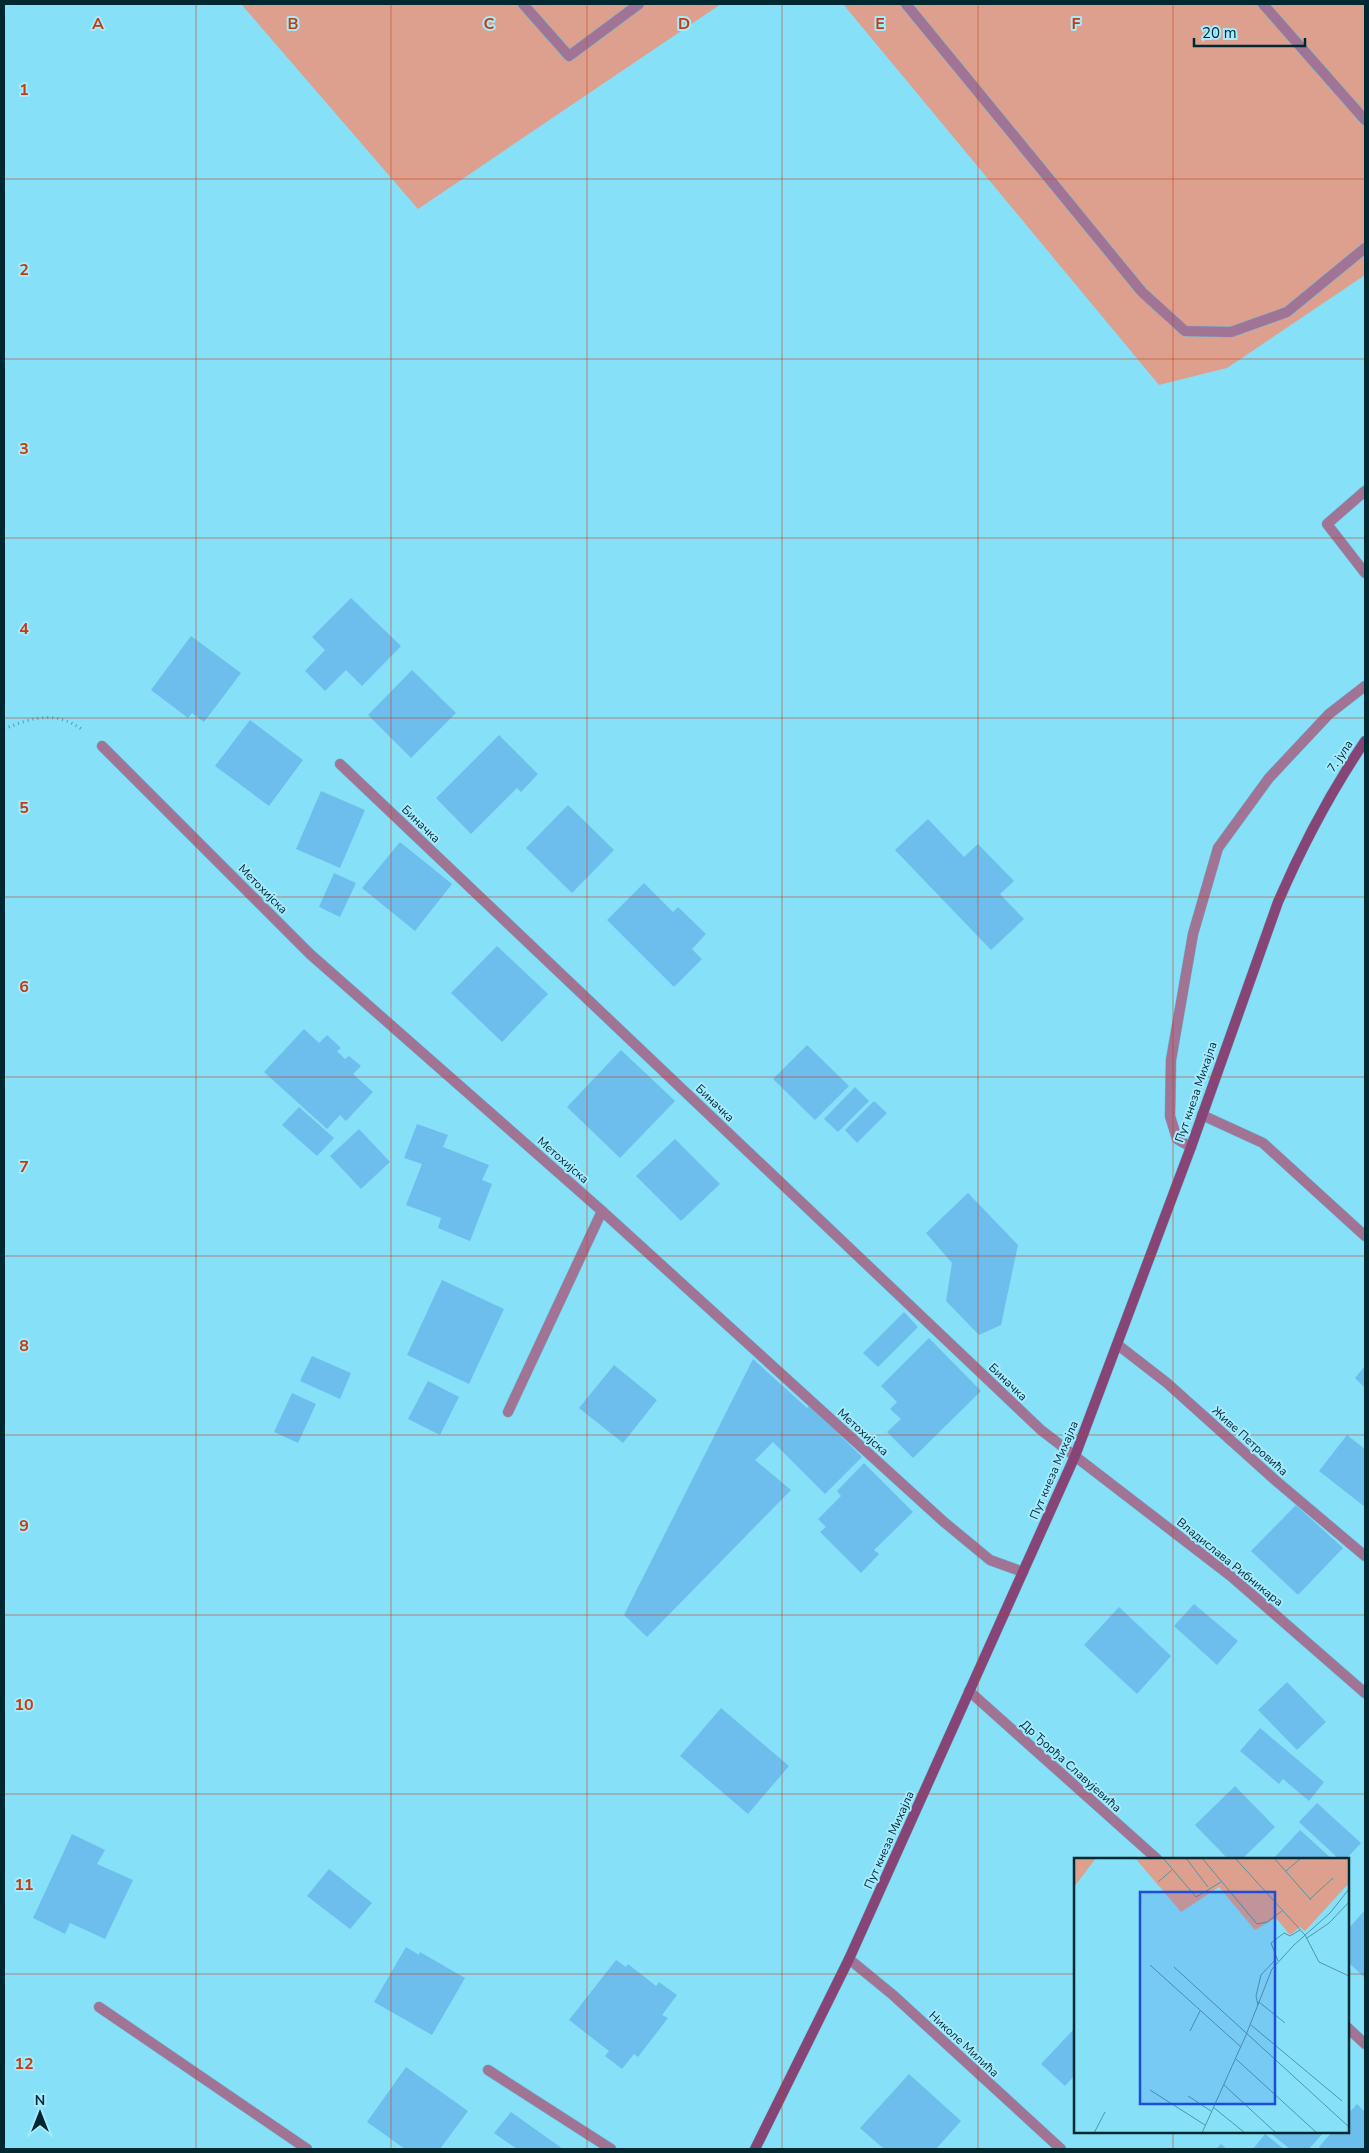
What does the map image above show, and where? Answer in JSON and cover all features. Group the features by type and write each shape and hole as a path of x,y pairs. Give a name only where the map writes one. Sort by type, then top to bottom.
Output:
{"main road":[{"name":"7. јула","path":"1336,785 1365,741"},
{"name":"Пут кнеза Михајла","path":"755,2149 849,1959 1075,1456 1191,1146 1278,902 1295,863 1336,785"}],"street":[{"path":"523,4 569,56 639,4"},
{"path":"906,4 1142,292 1185,331 1231,332 1287,312 1365,248"},
{"path":"1263,4 1365,120"},
{"path":"1365,491 1327,524 1365,573"},
{"path":"1191,1146 1177,1139 1170,1116 1170,1060 1193,934 1218,848 1269,778 1329,714 1365,686"},
{"name":"Метохијска","path":"102,746 310,954 602,1211 944,1522 990,1560 1023,1572"},
{"name":"Биначка","path":"340,764 1041,1430 1075,1456"},
{"path":"1202,1115 1262,1143 1365,1236"},
{"path":"508,1412 602,1211"},
{"name":"Живе Петровића","path":"1118,1345 1167,1383 1275,1480 1365,1556"},
{"name":"Владислава Рибникара","path":"1075,1456 1232,1578 1365,1693"},
{"name":"Др Ђорђа Славујевића","path":"969,1691 1156,1858"},
{"name":"Николе Милића","path":"849,1959 893,1995 1061,2149"},
{"path":"99,2007 307,2149"},
{"path":"1349,2029 1365,2044"},
{"path":"488,2070 611,2149"}],"path":[{"path":"4,729 27,719 52,717 76,725 102,746"}],"shaded area":[{"path":"241,4 721,4 418,209"},
{"path":"843,4 1365,4 1365,275 1227,368 1159,385"}],"building":[{"path":"351,598 401,646 362,686 346,670 325,691 305,671 325,650 312,637"},
{"path":"191,636 241,673 204,722 192,713 188,718 151,690"},
{"path":"412,670 456,713 411,758 368,715"},
{"path":"250,720 303,760 269,806 215,766"},
{"path":"499,735 538,774 521,792 517,788 471,834 436,798"},
{"path":"321,791 365,810 340,868 296,849"},
{"path":"568,805 614,850 572,893 526,848"},
{"path":"928,819 964,857 978,844 1014,881 1000,894 1024,919 991,950 895,850"},
{"path":"400,842 452,884 415,931 362,888"},
{"path":"334,873 356,883 340,917 319,907"},
{"path":"644,883 673,912 678,907 706,934 692,949 702,959 674,987 607,920"},
{"path":"497,946 548,994 502,1042 451,993"},
{"path":"304,1029 319,1043 327,1035 341,1048 337,1051 345,1059 349,1056 361,1066 353,1074 373,1092 346,1121 340,1115 327,1129 264,1072"},
{"path":"807,1045 849,1086 815,1120 773,1079"},
{"path":"621,1050 675,1101 620,1158 567,1107"},
{"path":"855,1087 869,1101 838,1132 824,1119"},
{"path":"874,1101 887,1113 857,1143 845,1130"},
{"path":"299,1107 334,1138 317,1156 282,1125"},
{"path":"417,1124 448,1135 443,1147 489,1165 482,1180 492,1184 470,1241 438,1228 441,1218 406,1205 422,1164 404,1158"},
{"path":"359,1129 390,1162 361,1189 330,1156"},
{"path":"675,1139 720,1184 681,1221 636,1176"},
{"path":"968,1193 1018,1245 1001,1325 979,1335 946,1301 952,1263 926,1233"},
{"path":"442,1280 504,1309 469,1384 407,1355"},
{"path":"904,1312 918,1327 878,1367 863,1353"},
{"path":"929,1338 981,1391 913,1458 887,1432 901,1419 890,1409 897,1402 881,1386"},
{"path":"312,1356 351,1373 340,1399 300,1381"},
{"path":"753,1359 807,1408 810,1405 862,1457 825,1494 773,1442 755,1460 791,1490 647,1637 624,1615"},
{"path":"614,1365 657,1400 623,1443 579,1408"},
{"path":"1365,1366 1365,1388 1355,1378"},
{"path":"428,1381 459,1397 440,1435 408,1419"},
{"path":"292,1393 316,1404 298,1443 274,1432"},
{"path":"1347,1435 1365,1449 1365,1507 1319,1471"},
{"path":"864,1463 913,1512 874,1550 879,1554 861,1573 820,1532 826,1527 818,1519 841,1496 837,1491"},
{"path":"1296,1505 1343,1548 1298,1595 1251,1551"},
{"path":"1194,1604 1238,1641 1217,1665 1174,1626"},
{"path":"1119,1607 1171,1656 1137,1694 1084,1645"},
{"path":"1287,1682 1326,1722 1297,1750 1258,1710"},
{"path":"721,1708 789,1766 748,1814 680,1756"},
{"path":"1260,1728 1324,1782 1309,1801 1283,1779 1279,1784 1240,1751"},
{"path":"1235,1786 1275,1827 1243,1858 1227,1858 1195,1825"},
{"path":"1317,1803 1361,1843 1347,1858 1338,1858 1299,1822"},
{"path":"1300,1830 1331,1858 1274,1858"},
{"path":"72,1834 105,1850 97,1864 133,1880 105,1939 70,1923 65,1934 33,1918"},
{"path":"329,1869 372,1903 350,1929 307,1896"},
{"path":"1365,1910 1365,1978 1349,1963 1349,1928"},
{"path":"406,1947 419,1955 420,1952 465,1978 432,2035 374,2002"},
{"path":"616,1960 626,1967 628,1964 656,1986 659,1982 677,1995 662,2015 668,2018 638,2057 634,2054 622,2069 605,2056 609,2051 569,2020"},
{"path":"1073,2030 1074,2076 1065,2086 1041,2064"},
{"path":"406,2067 468,2111 440,2149 405,2149 367,2122"},
{"path":"909,2074 961,2121 936,2149 884,2149 860,2128"},
{"path":"1357,2104 1365,2112 1365,2149 1321,2149 1319,2147 1331,2133 1349,2133 1349,2113"},
{"path":"511,2112 563,2149 517,2149 494,2133"},
{"path":"1270,2133 1323,2133 1309,2149 1290,2149"},
{"path":"1265,2134 1284,2149 1253,2149"},
{"path":"1221,2144 1227,2149 1216,2149"}]}
